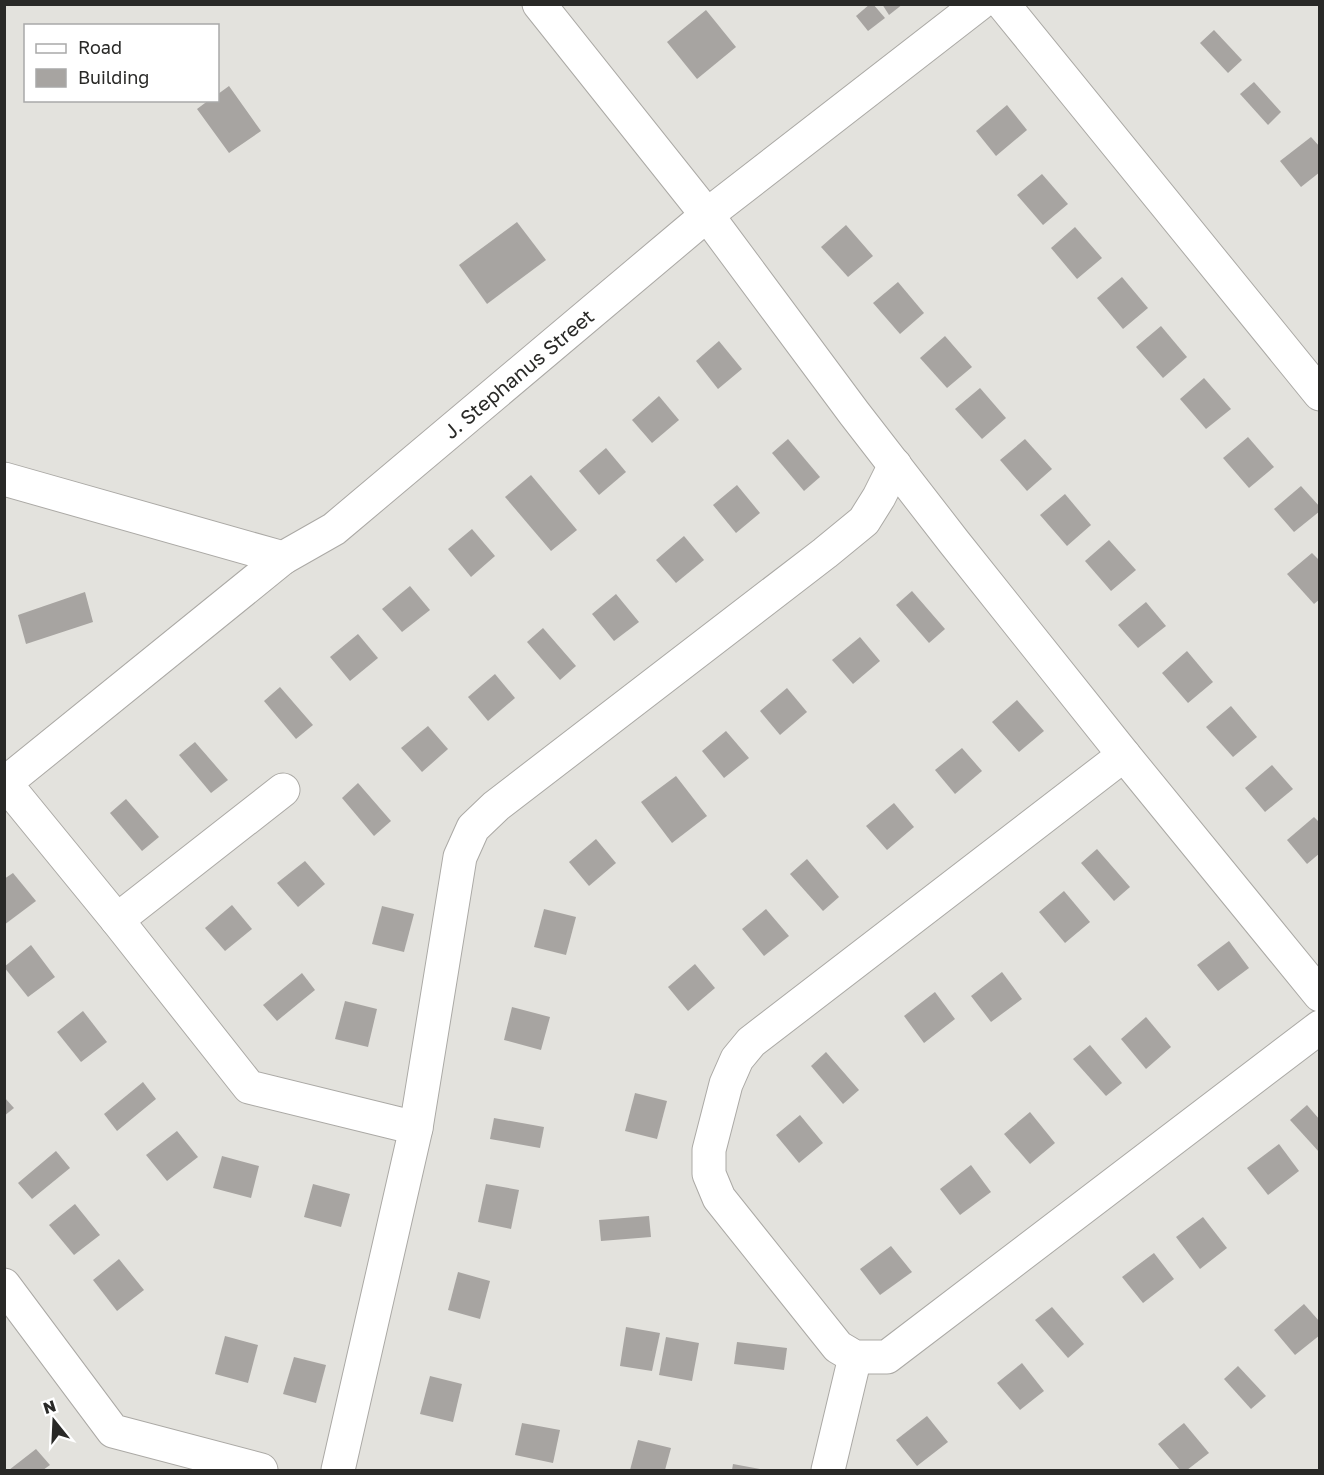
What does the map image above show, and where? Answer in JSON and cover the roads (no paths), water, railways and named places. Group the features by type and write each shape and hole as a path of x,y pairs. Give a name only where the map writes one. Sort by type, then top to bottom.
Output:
{"street":[{"path":"539,4 707,215 895,465 1124,755 1320,996"},
{"name":"J. Stephanus Street","path":"5,783 283,558 334,529 707,215 979,4"},
{"path":"1003,4 1320,394"},
{"path":"338,1470 416,1128 460,857 473,828 496,806 864,521 879,498 895,465"},
{"path":"4,479 283,558"},
{"path":"1124,755 751,1041 737,1059 726,1084 709,1150 709,1174 718,1198 838,1347 855,1357 887,1357 1320,1027"},
{"path":"5,783 249,1087 416,1128"},
{"path":"117,920 284,790"},
{"path":"4,1285 113,1431 261,1470"},
{"path":"828,1470 855,1357"}]}
